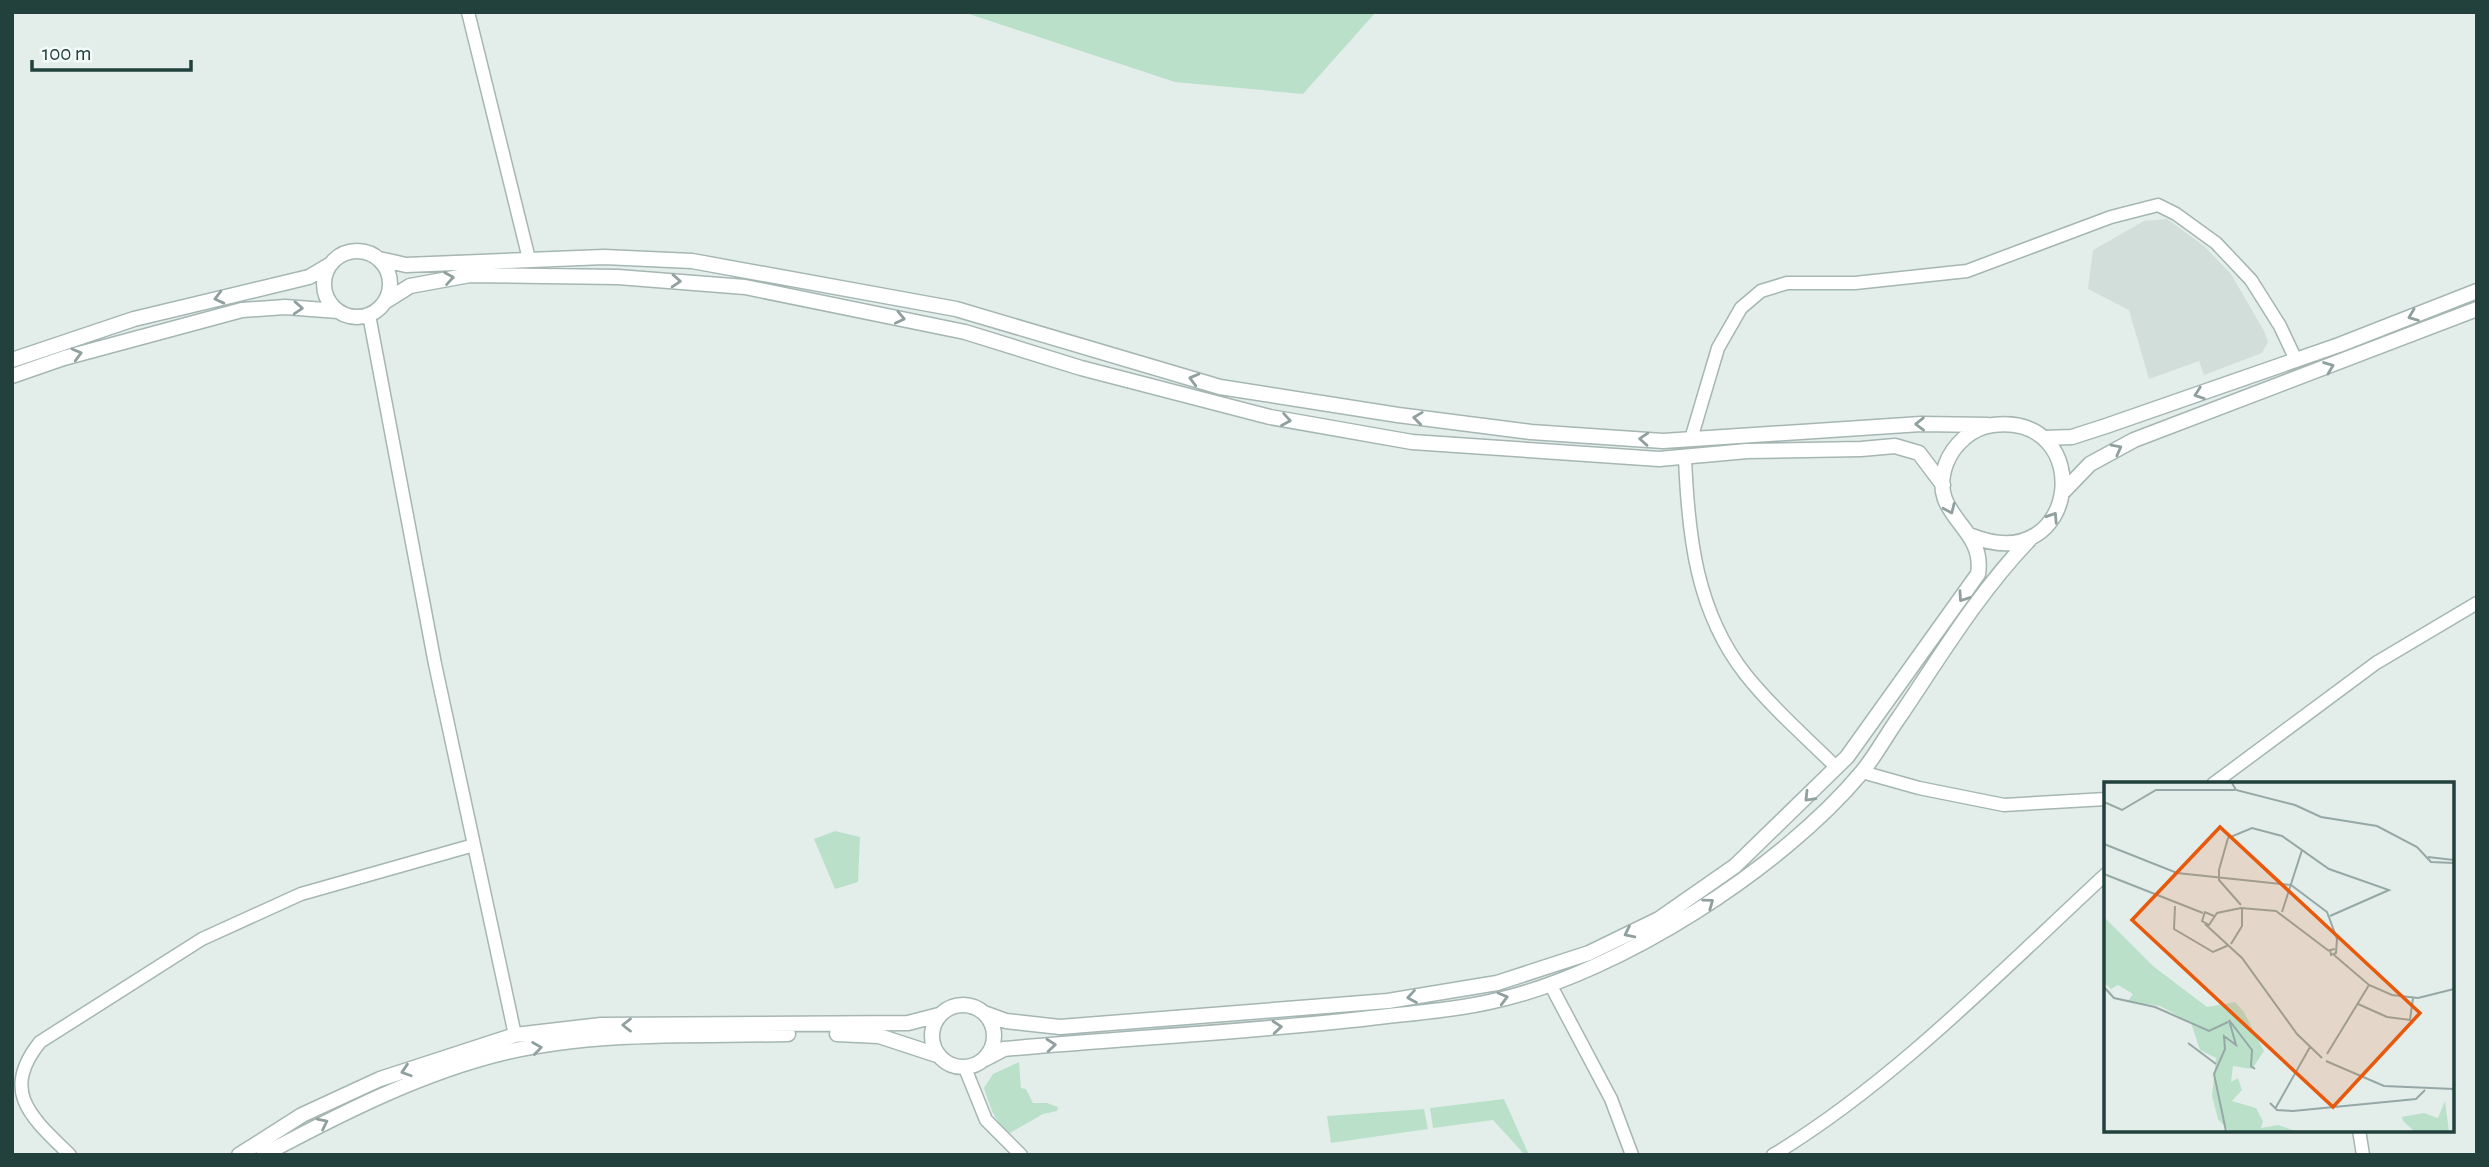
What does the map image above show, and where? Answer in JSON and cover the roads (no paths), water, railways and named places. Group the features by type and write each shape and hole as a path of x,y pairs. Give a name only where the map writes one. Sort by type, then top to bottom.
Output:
{"street":[{"path":"468,12 529,260"},
{"path":"1691,439 1718,348 1741,308 1761,291 1787,283 1855,283 1967,271 2112,217 2158,205 2176,214 2216,243 2251,280 2280,326 2295,360"},
{"path":"12,360 134,319 309,277 347,253 359,251 406,265 604,257 692,261 956,309 1220,387 1398,415 1531,432 1663,441 1921,424 2017,425 2044,438 2072,437 2106,426 2295,360 2477,291"},
{"path":"379,259 390,279 386,301"},
{"path":"331,264 326,274 326,294 338,311"},
{"path":"12,376 64,358 242,310 285,307 338,311 358,317 369,315 410,286 470,275 618,277 745,287 965,332 1081,368 1296,422 1412,442 1659,459 1747,451 1895,446 1919,453 1943,485"},
{"path":"2064,491 2090,464 2134,440 2477,309"},
{"path":"369,315 435,664 515,1035"},
{"path":"1988,425 1970,433 1956,447 1946,465 1943,485 1946,505 1956,523 1972,536 2001,544 2030,538"},
{"path":"262,1155 327,1121 417,1082 508,1052 605,1038 823,1033 879,1036 937,1055 945,1062 965,1068 1004,1049 1411,1013 1498,1000 1550,984 1639,945 1697,912 1812,822 1862,772 1997,573 2030,538 2047,527 2058,510 2064,491 2060,463 2044,438"},
{"path":"1685,457 1694,557 1705,601 1723,642 1747,676 1837,768"},
{"path":"239,1155 302,1115 380,1079 515,1035 601,1025 897,1024 939,1015 956,1005 976,1007 1006,1021 1060,1027 1388,1001 1497,983 1589,953 1659,919 1735,866 1837,768 1919,661 1978,575 1981,560 1972,536"},
{"path":"2216,782 2376,663 2477,603"},
{"path":"1862,772 1919,788 2004,805 2104,799"},
{"path":"70,1155 27,1113 18,1100 17,1080 23,1060 40,1042 202,939 301,894 474,845"},
{"path":"1773,1155 1826,1123 1959,1009 2104,876"},
{"path":"1550,984 1611,1099 1632,1155"},
{"path":"984,1013 994,1030 994,1040 985,1059"},
{"path":"937,1055 931,1034 939,1015"},
{"path":"965,1068 972,1091 986,1120 1021,1155"},
{"path":"2359,1132 2363,1155"}]}
